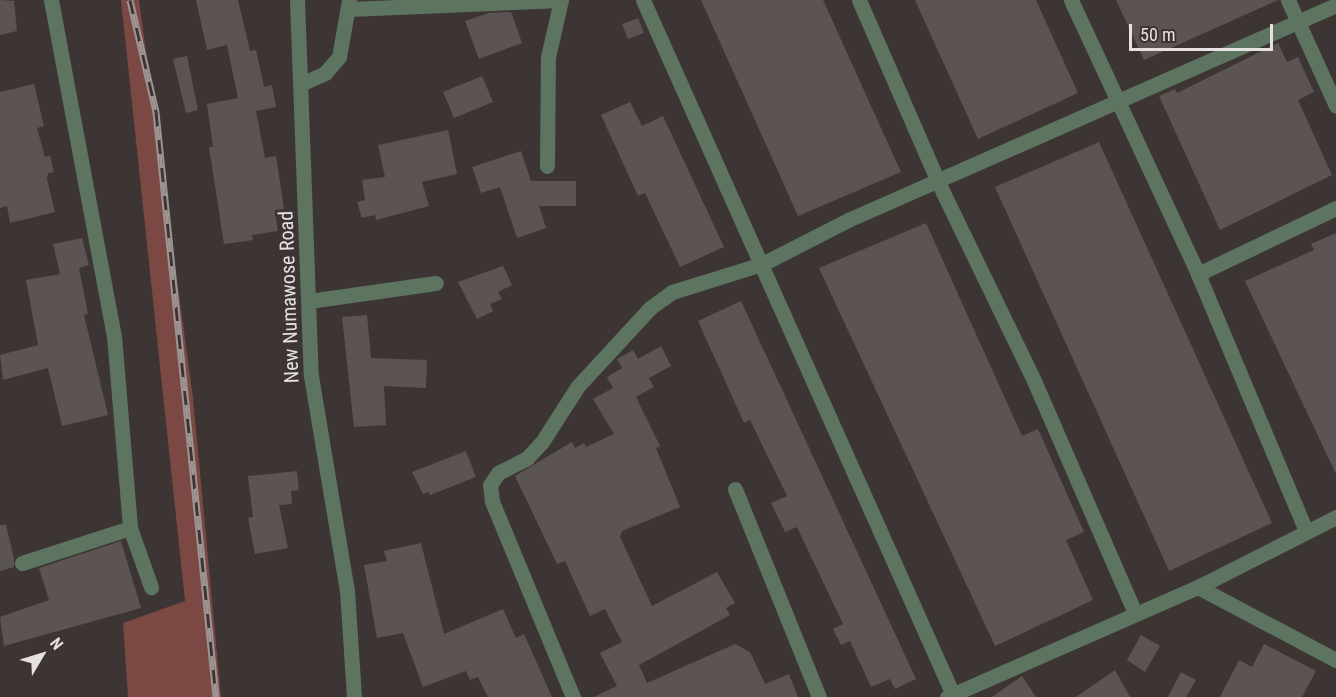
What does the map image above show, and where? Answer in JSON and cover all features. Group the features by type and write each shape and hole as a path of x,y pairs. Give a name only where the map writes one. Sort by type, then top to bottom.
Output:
{"street":[{"path":"51,0 114,336 130,528 151,587"},
{"name":"New Numawose Road","path":"297,0 303,83 311,376 347,591 354,697"},
{"path":"303,83 334,66 349,5 561,0 548,57 547,166"},
{"path":"643,0 762,264 951,696 1198,587 1336,517"},
{"path":"859,0 938,182 1035,383 1135,613"},
{"path":"1071,0 1116,102 1198,274 1306,531"},
{"path":"1288,0 1336,106"},
{"path":"573,697 492,501 490,485 498,473 526,458 542,442 578,386 650,308 672,292 762,264 938,182 1336,5"},
{"path":"1198,274 1336,208"},
{"path":"309,301 436,283"},
{"path":"735,489 819,697"},
{"path":"22,563 130,528"},
{"path":"1198,587 1336,660"}],"shaded area":[{"path":"121,0 139,0 193,398 221,697 128,697 123,623 185,601"}],"building":[{"path":"0,0 14,1 17,31 0,35"},
{"path":"196,0 238,0 250,51 256,50 264,87 272,85 276,107 256,111 265,158 276,156 284,209 275,210 278,231 252,235 253,240 224,244 209,147 213,147 207,104 238,98 227,45 207,50"},
{"path":"701,0 823,0 901,172 798,216"},
{"path":"915,0 1036,0 1078,93 978,139"},
{"path":"1116,0 1278,0 1144,60"},
{"path":"511,12 522,43 479,59 465,21 489,13"},
{"path":"638,18 644,33 628,39 622,24"},
{"path":"1278,43 1287,62 1298,57 1314,92 1298,100 1332,175 1220,230 1159,96 1175,89 1177,93"},
{"path":"187,56 198,110 186,113 173,59"},
{"path":"482,76 493,102 454,118 443,92"},
{"path":"34,84 44,126 37,128 45,157 50,156 54,172 48,173 47,179 55,212 10,223 7,206 0,208 0,92"},
{"path":"630,102 642,126 663,116 724,247 680,267 645,193 638,196 601,115"},
{"path":"448,130 457,174 422,182 429,206 376,220 375,215 362,218 357,202 365,200 362,180 385,177 378,145"},
{"path":"1099,142 1272,523 1169,571 995,187"},
{"path":"521,151 531,181 576,181 576,206 539,206 546,228 517,238 500,187 481,193 472,167"},
{"path":"926,223 1022,436 1038,429 1084,532 1066,540 1093,600 995,646 819,268"},
{"path":"1336,233 1336,474 1245,281 1314,250 1311,244"},
{"path":"82,238 89,265 79,268 88,314 84,315 108,415 62,426 48,368 3,380 0,355 38,345 26,280 60,274 53,244"},
{"path":"503,266 512,285 498,292 502,299 490,304 493,311 477,319 458,282"},
{"path":"741,301 916,679 895,689 890,679 871,687 850,641 841,645 833,629 843,624 797,527 785,532 771,503 787,496 750,420 744,423 698,321"},
{"path":"367,315 371,358 427,360 426,388 384,386 386,425 354,427 342,317"},
{"path":"661,346 671,366 649,378 654,387 636,397 660,446 656,448 680,507 622,531 620,537 652,606 717,572 735,603 726,608 730,615 639,665 647,683 735,644 750,652 765,684 789,674 798,697 594,697 617,686 600,653 622,642 605,609 590,616 565,561 557,564 515,476 572,442 575,448 584,443 586,447 614,434 593,399 613,388 607,377 622,368 617,359 633,350 638,359"},
{"path":"466,451 476,477 430,495 428,492 423,494 412,472"},
{"path":"297,471 299,490 291,491 292,504 279,505 288,548 255,554 248,518 253,517 248,476"},
{"path":"0,525 6,525 14,567 0,571"},
{"path":"121,541 141,608 4,646 0,617 49,600 39,568"},
{"path":"421,543 444,634 503,609 516,638 524,634 552,697 488,697 478,677 470,680 466,671 423,687 403,633 377,638 364,565 387,561 384,551"},
{"path":"1141,635 1160,646 1145,672 1127,660"},
{"path":"1264,644 1316,671 1302,697 1220,697 1239,660 1252,667"},
{"path":"1115,670 1130,697 1076,697"},
{"path":"1181,672 1196,680 1186,697 1168,697"},
{"path":"1022,676 1036,697 992,697"}],"railway":[{"path":"130,0 156,112 216,697"}]}
